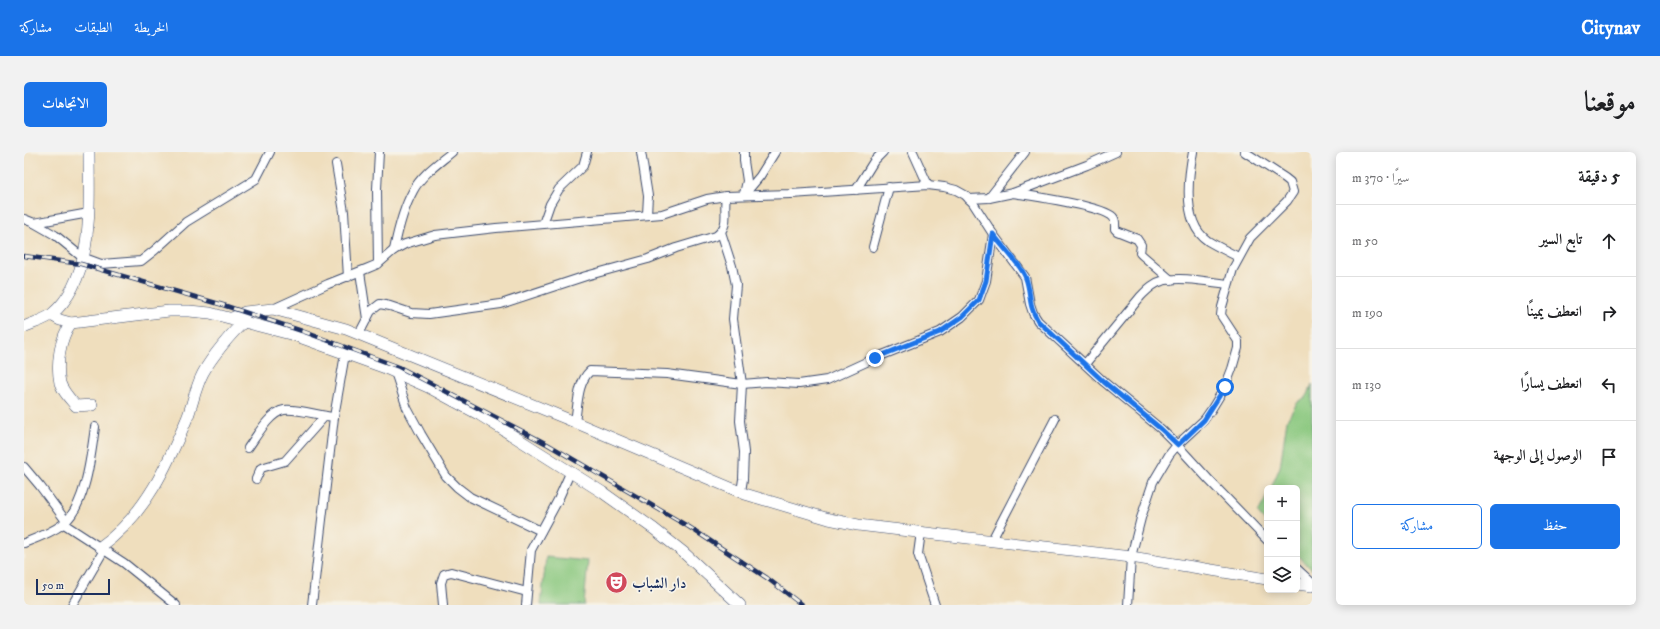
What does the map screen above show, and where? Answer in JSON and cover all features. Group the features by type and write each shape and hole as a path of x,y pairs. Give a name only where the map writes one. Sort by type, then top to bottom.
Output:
{"street":[{"path":"24,327 51,315 62,303 77,280 86,244 89,152"},
{"path":"24,219 54,235 82,257 101,264 141,261 186,222 256,179 270,152"},
{"path":"378,264 377,189 379,152"},
{"path":"394,250 402,219 413,190 421,179 452,152"},
{"path":"543,224 550,204 559,189 583,166 587,152"},
{"path":"641,152 648,196 647,214"},
{"path":"744,152 747,181 744,195"},
{"path":"744,195 760,176 774,152"},
{"path":"856,190 874,161 883,152"},
{"path":"913,152 928,185"},
{"path":"988,198 1025,152"},
{"path":"969,199 988,198 1013,193 1087,165 1116,152"},
{"path":"1193,152 1188,183 1189,201 1194,221 1199,231 1207,241 1238,257"},
{"path":"1128,605 1131,557 1141,518 1153,482 1161,467 1178,445 1199,425 1210,410 1225,387 1232,369 1238,348 1238,341 1221,316 1228,284 1238,257 1250,238 1287,201 1293,192 1292,187 1285,178 1245,152"},
{"path":"336,164 344,212 348,277"},
{"path":"232,318 245,312 273,309 328,284 378,264 394,250 410,242 435,235 469,230 647,214 662,214 707,199 726,196 791,194 928,185 944,187 956,190 969,199 978,210 993,234 1025,277 1030,304 1038,321 1104,382 1178,445 1210,481 1264,537"},
{"path":"873,247 889,187"},
{"path":"1013,193 1095,209 1112,216 1115,220 1115,229 1137,239 1141,245 1140,253 1171,280"},
{"path":"359,334 373,309 380,304 411,313 429,314 501,304 586,276 648,259 676,248 716,236 721,232 726,220 726,196"},
{"path":"34,223 88,213"},
{"path":"721,232 732,266 736,285 733,319 742,384 740,421 744,464 740,492"},
{"path":"575,422 581,383 590,371 667,374 742,384 767,382 799,384 827,380 875,358 940,332 962,317 979,300 986,281 993,234"},
{"path":"360,272 367,319"},
{"path":"1085,364 1141,296 1151,287 1160,282 1171,280 1228,284"},
{"path":"273,309 359,334 575,422 740,492 829,519 858,525 1131,557 1264,579"},
{"path":"51,315 60,320 71,323 189,311 210,313 294,335 395,372 480,414 570,473 602,492 654,529 694,561 740,605"},
{"path":"72,605 102,549 125,526 145,501 165,470 189,414 203,373 234,330 245,321"},
{"path":"71,323 59,354 60,383 66,395 76,406 92,405"},
{"path":"312,605 334,417 345,354"},
{"path":"395,372 407,408 446,476 470,497 541,531"},
{"path":"248,448 266,423 275,415 284,410 334,417"},
{"path":"256,479 261,468 285,460 325,416"},
{"path":"992,540 1055,419"},
{"path":"24,543 44,535 65,522 77,507 90,468 95,427"},
{"path":"24,467 40,486 65,522 102,549 124,562 176,605"},
{"path":"526,605 531,550 558,500 570,473"},
{"path":"921,532 918,554 935,605"},
{"path":"443,605 441,583 444,574 451,572 527,592"},
{"path":"1300,572 1312,583"},
{"path":"1300,584 1312,586"}],"green space":[{"path":"1312,384 1312,570 1300,557 1300,485 1272,485 1280,467 1287,420 1297,403 1308,395"},
{"path":"1264,502 1264,520 1258,513"},
{"path":"546,557 588,561 584,605 541,605"}],"railway":[{"path":"24,256 81,264 223,305 302,331 399,367 547,444 689,527 767,578 802,605"}],"place":[{"name":"دار الشباب","path":"616,583"}],"route":[{"path":"875,358 940,332 962,317 979,300 986,281 993,234 1020,267 1028,286 1030,304 1033,313 1038,321 1104,382 1178,445 1204,420 1225,387"}]}
